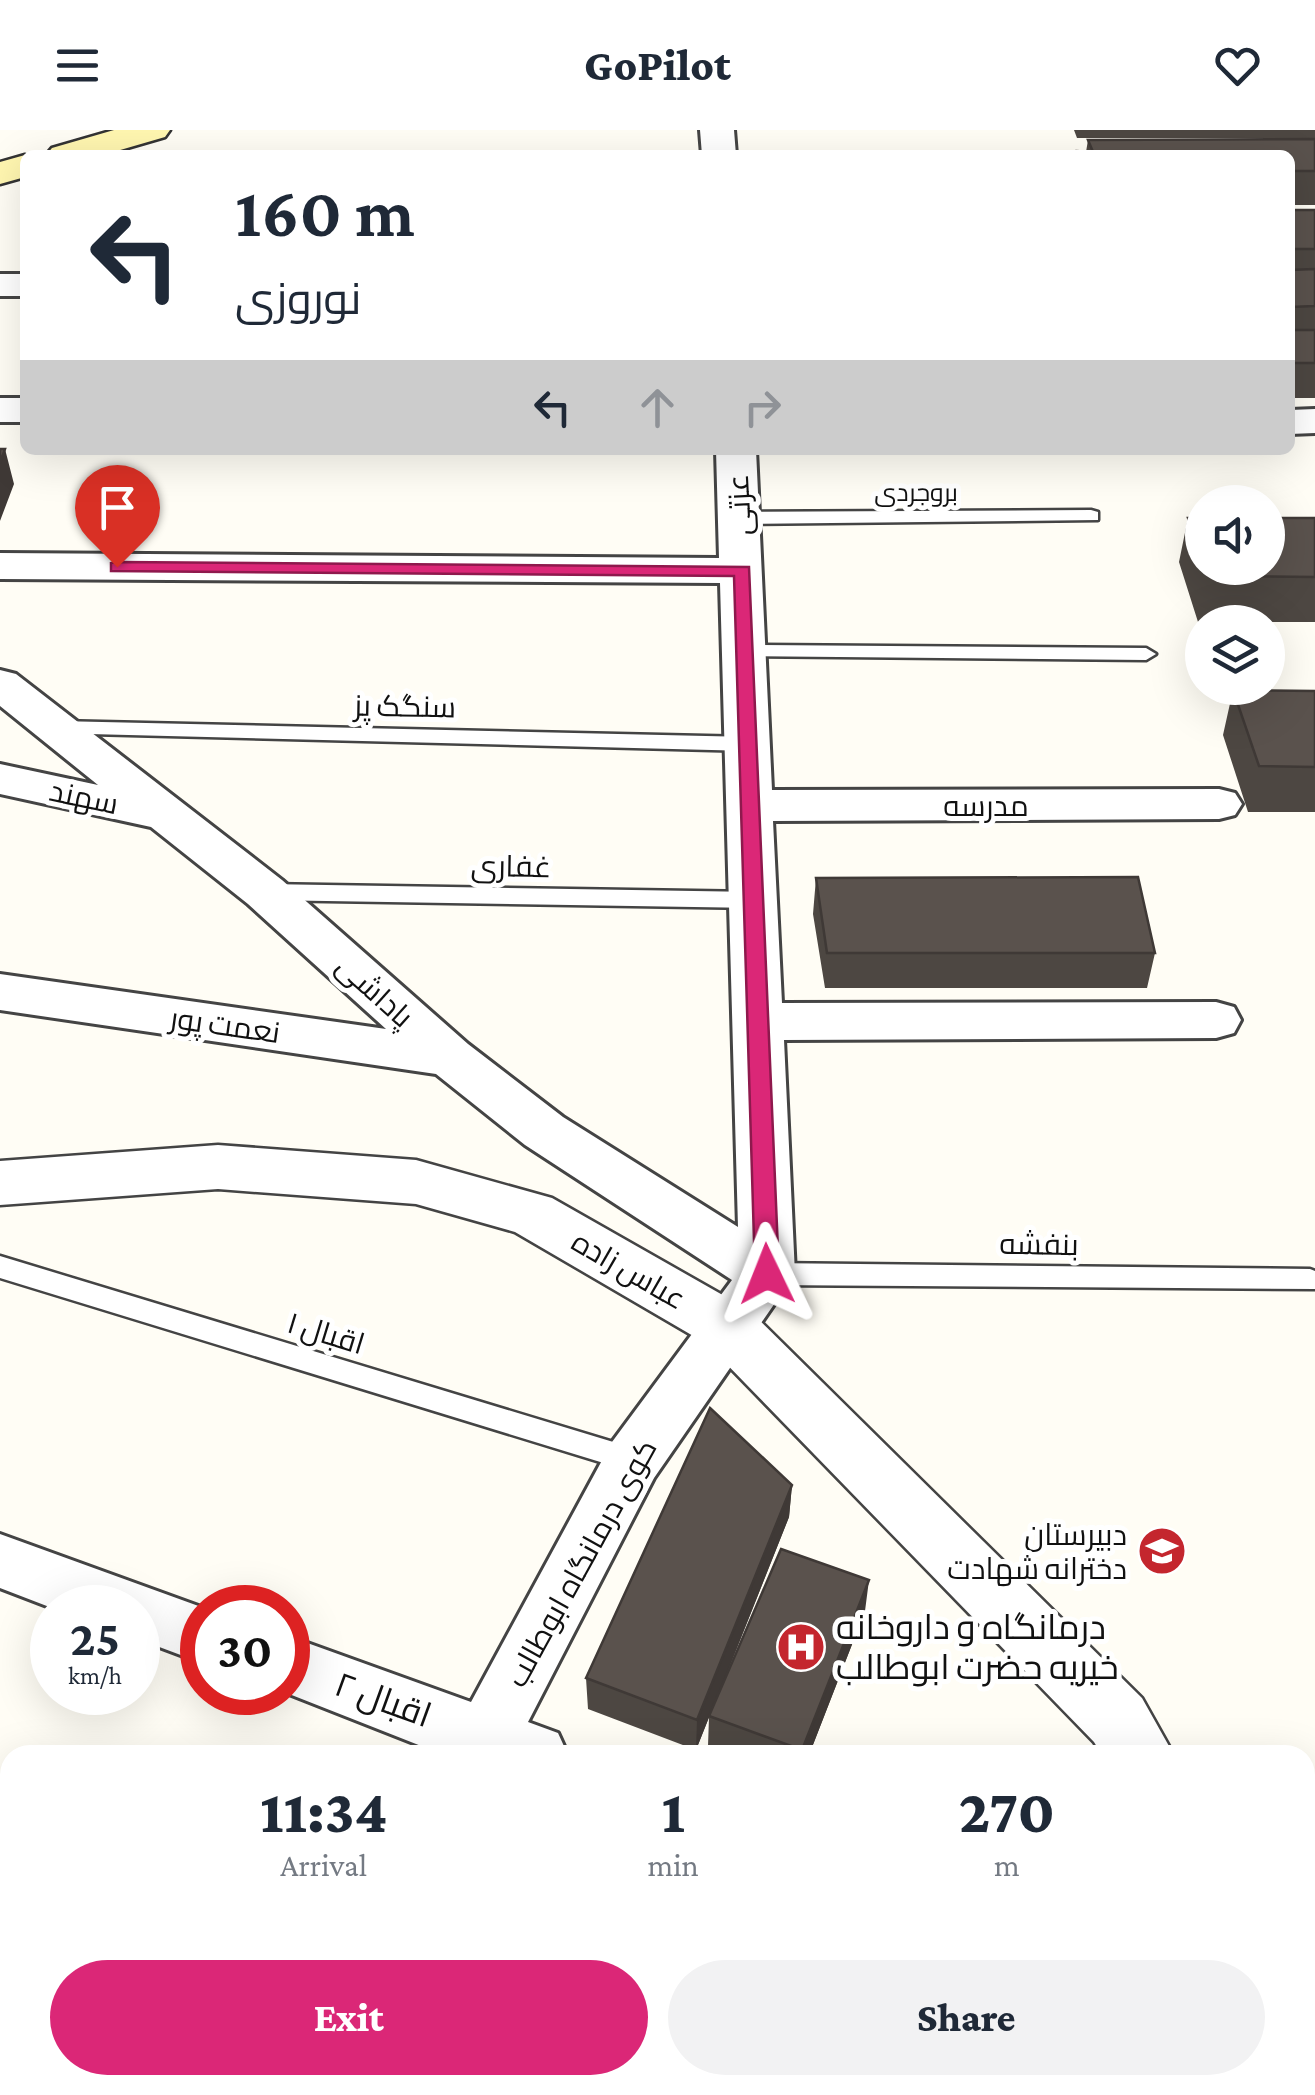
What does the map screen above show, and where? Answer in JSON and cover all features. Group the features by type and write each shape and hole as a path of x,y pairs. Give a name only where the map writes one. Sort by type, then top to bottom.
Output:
{"main road":[{"path":"82,150 153,130"}],"street":[{"name":"عزتی","path":"736,455 756,900 767,1274"},
{"path":"0,566 743,571"},
{"name":"پاداشی","path":"0,684 265,892 450,1057 544,1131 767,1274"},
{"name":"سهند","path":"0,779 168,815"},
{"name":"مدرسه","path":"752,806 1219,804"},
{"name":"نعمت پور","path":"0,992 450,1057"},
{"path":"759,1022 1216,1020"},
{"name":"عباس زاده","path":"0,1183 218,1168 416,1182 532,1214 728,1327 1118,1720 1134,1745"},
{"path":"728,1327 767,1274"},
{"name":"کوی درمانگاه ابوطالب","path":"501,1745 633,1460 728,1327"},
{"path":"0,1562 64,1585"},
{"name":"اقبال ۲","path":"310,1675 489,1745"}],"lane":[{"name":"بروجردی","path":"740,518 1092,516"},
{"path":"746,650 1146,654"},
{"name":"سنگک پز","path":"58,728 750,744"},
{"name":"غفاری","path":"265,892 756,900"},
{"name":"اقبال ۱","path":"0,1267 633,1460"},
{"name":"بنفشه","path":"767,1274 1310,1280"}],"building":[{"path":"1315,139 1315,171 1295,171 1295,150 1092,150 1088,140"},
{"path":"1295,210 1315,210 1315,249 1295,249"},
{"path":"1315,269 1315,306 1295,307 1295,270"},
{"path":"1295,330 1315,330 1315,363 1295,363"},
{"path":"1285,518 1315,518 1315,577 1285,577"},
{"path":"1285,691 1315,691 1315,767 1259,766 1238,705 1285,705"},
{"path":"1138,877 1155,953 827,953 816,878"},
{"path":"710,1408 792,1485 697,1720 586,1678"},
{"name":"درمانگاه و داروخانه خیریه حضرت ابوطالب","path":"781,1549 869,1580 804,1745 788,1745 709,1716"}],"place":[{"name":"دبیرستان دخترانه شهادت","path":"1162,1551"},
{"name":"درمانگاه و داروخانه خیریه حضرت ابوطالب","path":"801,1647"}],"route":[{"path":"117,567 743,571 767,1274"}]}
